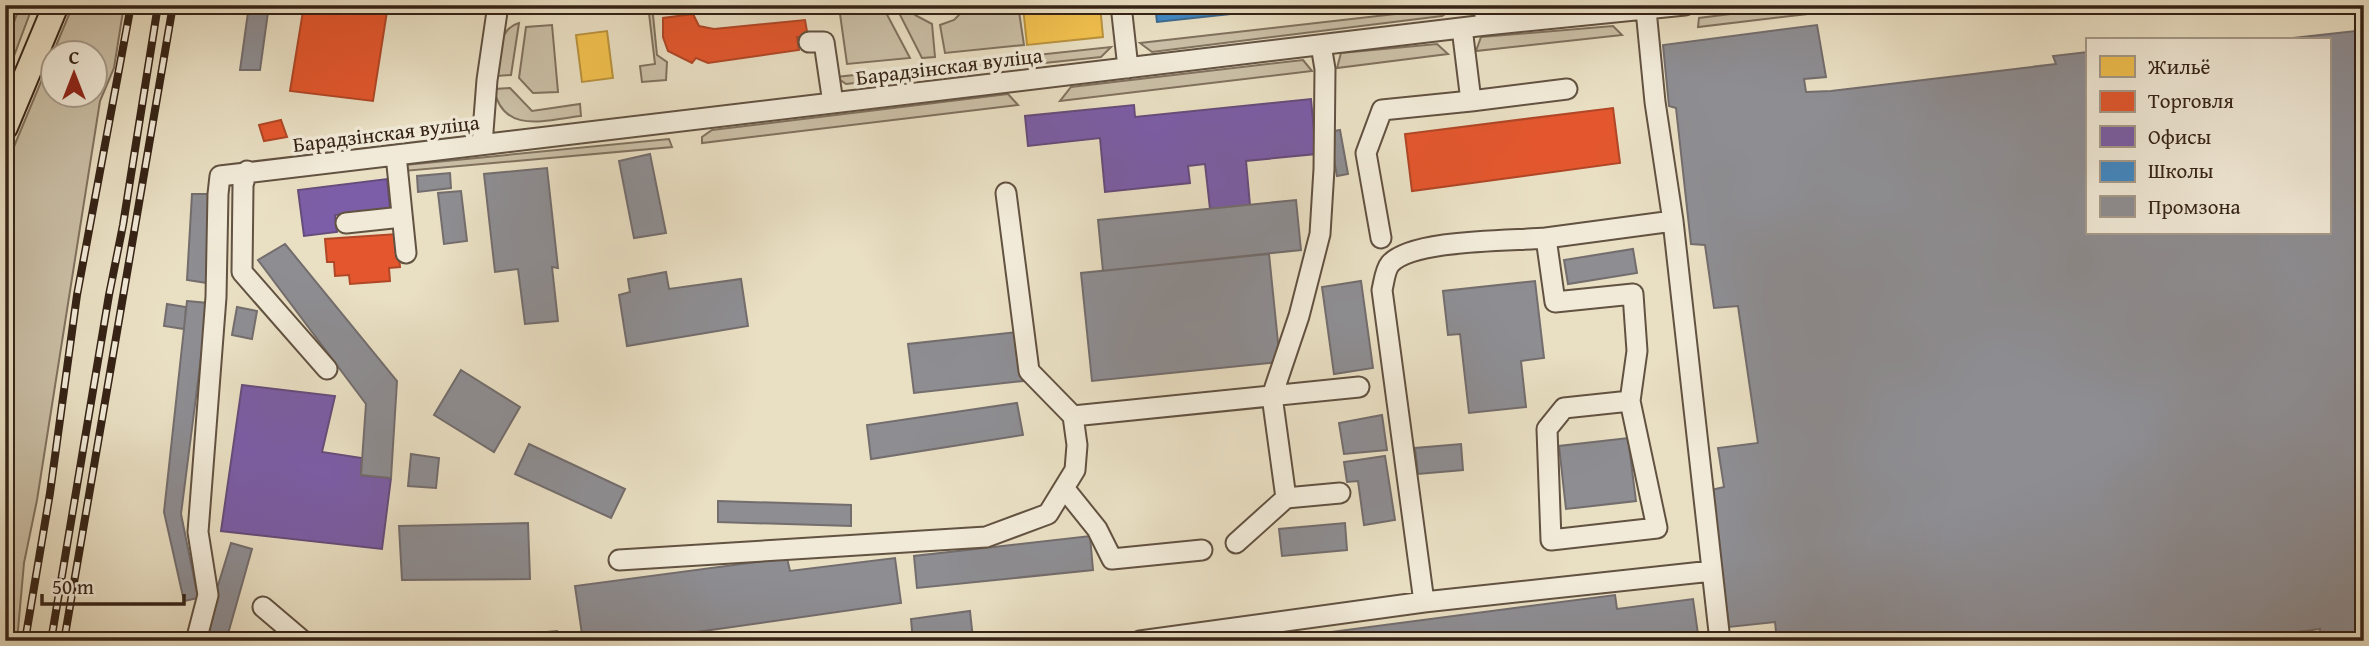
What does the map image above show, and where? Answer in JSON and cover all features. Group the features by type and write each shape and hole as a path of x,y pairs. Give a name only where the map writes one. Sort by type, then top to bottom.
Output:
{"main road":[{"path":"5,127 56,5"}],"street":[{"path":"482,144 487,80 498,5"},
{"path":"1121,5 1128,68"},
{"name":"Барадзінская вуліца","path":"196,641 208,595 198,532 216,297 220,176 1462,28 1485,15 1646,10 1685,5"},
{"path":"1646,10 1655,102 1673,222 1720,641"},
{"path":"1462,28 1471,101"},
{"path":"809,42 824,42 833,103"},
{"path":"1286,498 1272,396 1299,316 1320,234 1325,82 1321,45"},
{"path":"1381,239 1366,153 1382,110 1567,89"},
{"path":"396,155 406,253"},
{"path":"247,171 243,185 242,272 327,369"},
{"path":"619,559 986,537 1048,514 1074,470 1077,445 1073,416 1029,371 1006,193"},
{"path":"346,223 402,217"},
{"path":"1424,602 1382,290 1388,265 1399,256 1424,247 1546,239 1673,222"},
{"path":"1546,239 1555,302 1633,294 1637,351 1630,401 1657,528 1551,540 1547,429 1564,408 1630,401"},
{"path":"1073,416 1359,387"},
{"path":"1064,488 1097,529 1112,559 1202,550"},
{"path":"1236,543 1286,498 1340,493"},
{"path":"1140,641 1424,602 1712,570"},
{"path":"262,607 303,641"}],"shaded area":[{"path":"20,5 33,5 5,80 5,48"},
{"path":"73,5 124,5 114,68 108,82 108,38 59,38"},
{"path":"648,5 652,5 657,55 667,62 666,80 642,82 640,66 655,64"},
{"path":"895,5 908,5 915,15 932,24 935,57 922,58"},
{"path":"969,5 1018,5 1024,45 945,53 940,25 954,20"},
{"path":"1802,5 1885,5 1698,27 1699,18"},
{"path":"883,7 910,58 847,64 840,14"},
{"path":"1457,7 1442,16 1152,52 1140,43"},
{"path":"519,23 511,75 497,76 503,37 512,26"},
{"path":"552,25 558,92 533,93 519,78 526,27"},
{"path":"1613,26 1622,35 1476,51 1481,37"},
{"path":"1437,44 1448,54 1337,68 1341,53"},
{"path":"1111,47 1101,57 846,84 836,77"},
{"path":"1303,60 1312,71 1060,101 1071,87"},
{"path":"510,88 532,111 580,104 581,116 540,121 516,119 506,113 499,104 494,89"},
{"path":"38,89 38,108 99,108 37,500 24,563 17,641 5,641 5,168"},
{"path":"1008,94 1018,105 702,143 702,137 712,130"},
{"path":"669,139 672,147 404,171 405,165"}],"building: Жильё":[{"path":"1100,5 1103,37 1027,45 1023,7"},
{"path":"607,31 613,78 582,82 576,35"}],"building: Торговля":[{"path":"304,5 388,5 373,101 290,91"},
{"path":"693,14 699,26 714,29 805,20 808,37 797,37 799,50 708,63 696,58 692,63 668,51 663,37 663,18"},
{"path":"1613,108 1620,163 1412,191 1405,134"},
{"path":"281,120 287,137 264,141 259,125"},
{"path":"397,234 400,267 389,268 390,281 350,284 349,275 335,276 334,262 327,262 325,239"}],"building: Офисы":[{"path":"1311,99 1316,154 1246,161 1250,205 1210,209 1205,164 1188,166 1190,183 1105,192 1100,138 1028,146 1025,116 1134,105 1135,117"},
{"path":"387,179 390,208 335,215 337,232 304,236 298,190"},
{"path":"242,385 335,396 322,452 362,458 361,475 391,478 382,549 221,531"}],"building: Школы":[{"path":"1155,5 1266,5 1267,10 1157,22"}],"building: Промзона":[{"path":"249,5 269,5 260,70 240,70"},
{"path":"1817,25 1826,77 1804,79 1806,92 2056,64 2053,56 2086,52 2086,234 2330,234 2330,38 2293,38 2364,30 2364,641 2320,641 2320,629 2231,641 1777,641 1775,622 1729,627 1711,490 1724,487 1718,448 1758,443 1738,306 1714,308 1705,245 1691,244 1676,108 1669,106 1663,45"},
{"path":"1340,130 1348,174 1337,176 1329,132"},
{"path":"650,154 666,233 634,238 619,161"},
{"path":"547,168 558,268 552,267 558,321 525,324 518,269 495,272 484,174"},
{"path":"450,173 451,188 418,192 417,176"},
{"path":"461,191 467,241 444,244 438,193"},
{"path":"192,194 211,194 207,283 187,280"},
{"path":"1296,200 1301,250 1103,271 1098,220"},
{"path":"285,244 397,381 391,478 361,475 366,404 258,260"},
{"path":"1633,249 1637,273 1568,284 1564,260"},
{"path":"1269,254 1280,362 1092,381 1081,273"},
{"path":"666,272 669,289 741,279 748,326 627,346 619,295 630,292 628,279"},
{"path":"1361,281 1373,368 1334,374 1322,287"},
{"path":"1535,281 1544,358 1521,361 1526,407 1469,413 1460,334 1448,335 1443,291"},
{"path":"187,301 208,303 181,514 198,598 184,601 164,512"},
{"path":"167,304 186,307 184,329 164,326"},
{"path":"237,307 257,311 252,339 232,335"},
{"path":"1017,332 1023,381 914,393 908,344"},
{"path":"461,370 520,407 494,452 434,415"},
{"path":"1017,403 1023,435 871,459 867,425"},
{"path":"1382,415 1387,450 1344,454 1339,423"},
{"path":"1628,438 1636,501 1566,509 1559,446"},
{"path":"529,444 625,489 611,518 515,474"},
{"path":"1461,444 1463,470 1418,474 1415,448"},
{"path":"411,454 439,458 436,488 408,486"},
{"path":"1385,456 1395,520 1364,525 1358,481 1347,482 1344,462"},
{"path":"718,501 851,505 851,526 718,522"},
{"path":"528,523 530,579 402,580 399,526"},
{"path":"1345,523 1347,550 1282,556 1279,529"},
{"path":"1090,536 1093,570 917,588 914,556"},
{"path":"231,543 252,549 226,641 201,641"},
{"path":"787,558 790,571 895,558 901,603 633,641 583,641 575,586"},
{"path":"1615,595 1617,609 1693,599 1699,641 1262,641"},
{"path":"970,611 973,639 913,641 911,619"},
{"path":"557,631 558,641 440,641"},
{"path":"871,636 872,641 822,640"}],"railway":[{"path":"25,641 50,493 77,295 131,5"},
{"path":"51,641 158,5"},
{"path":"64,641 173,5"}]}
